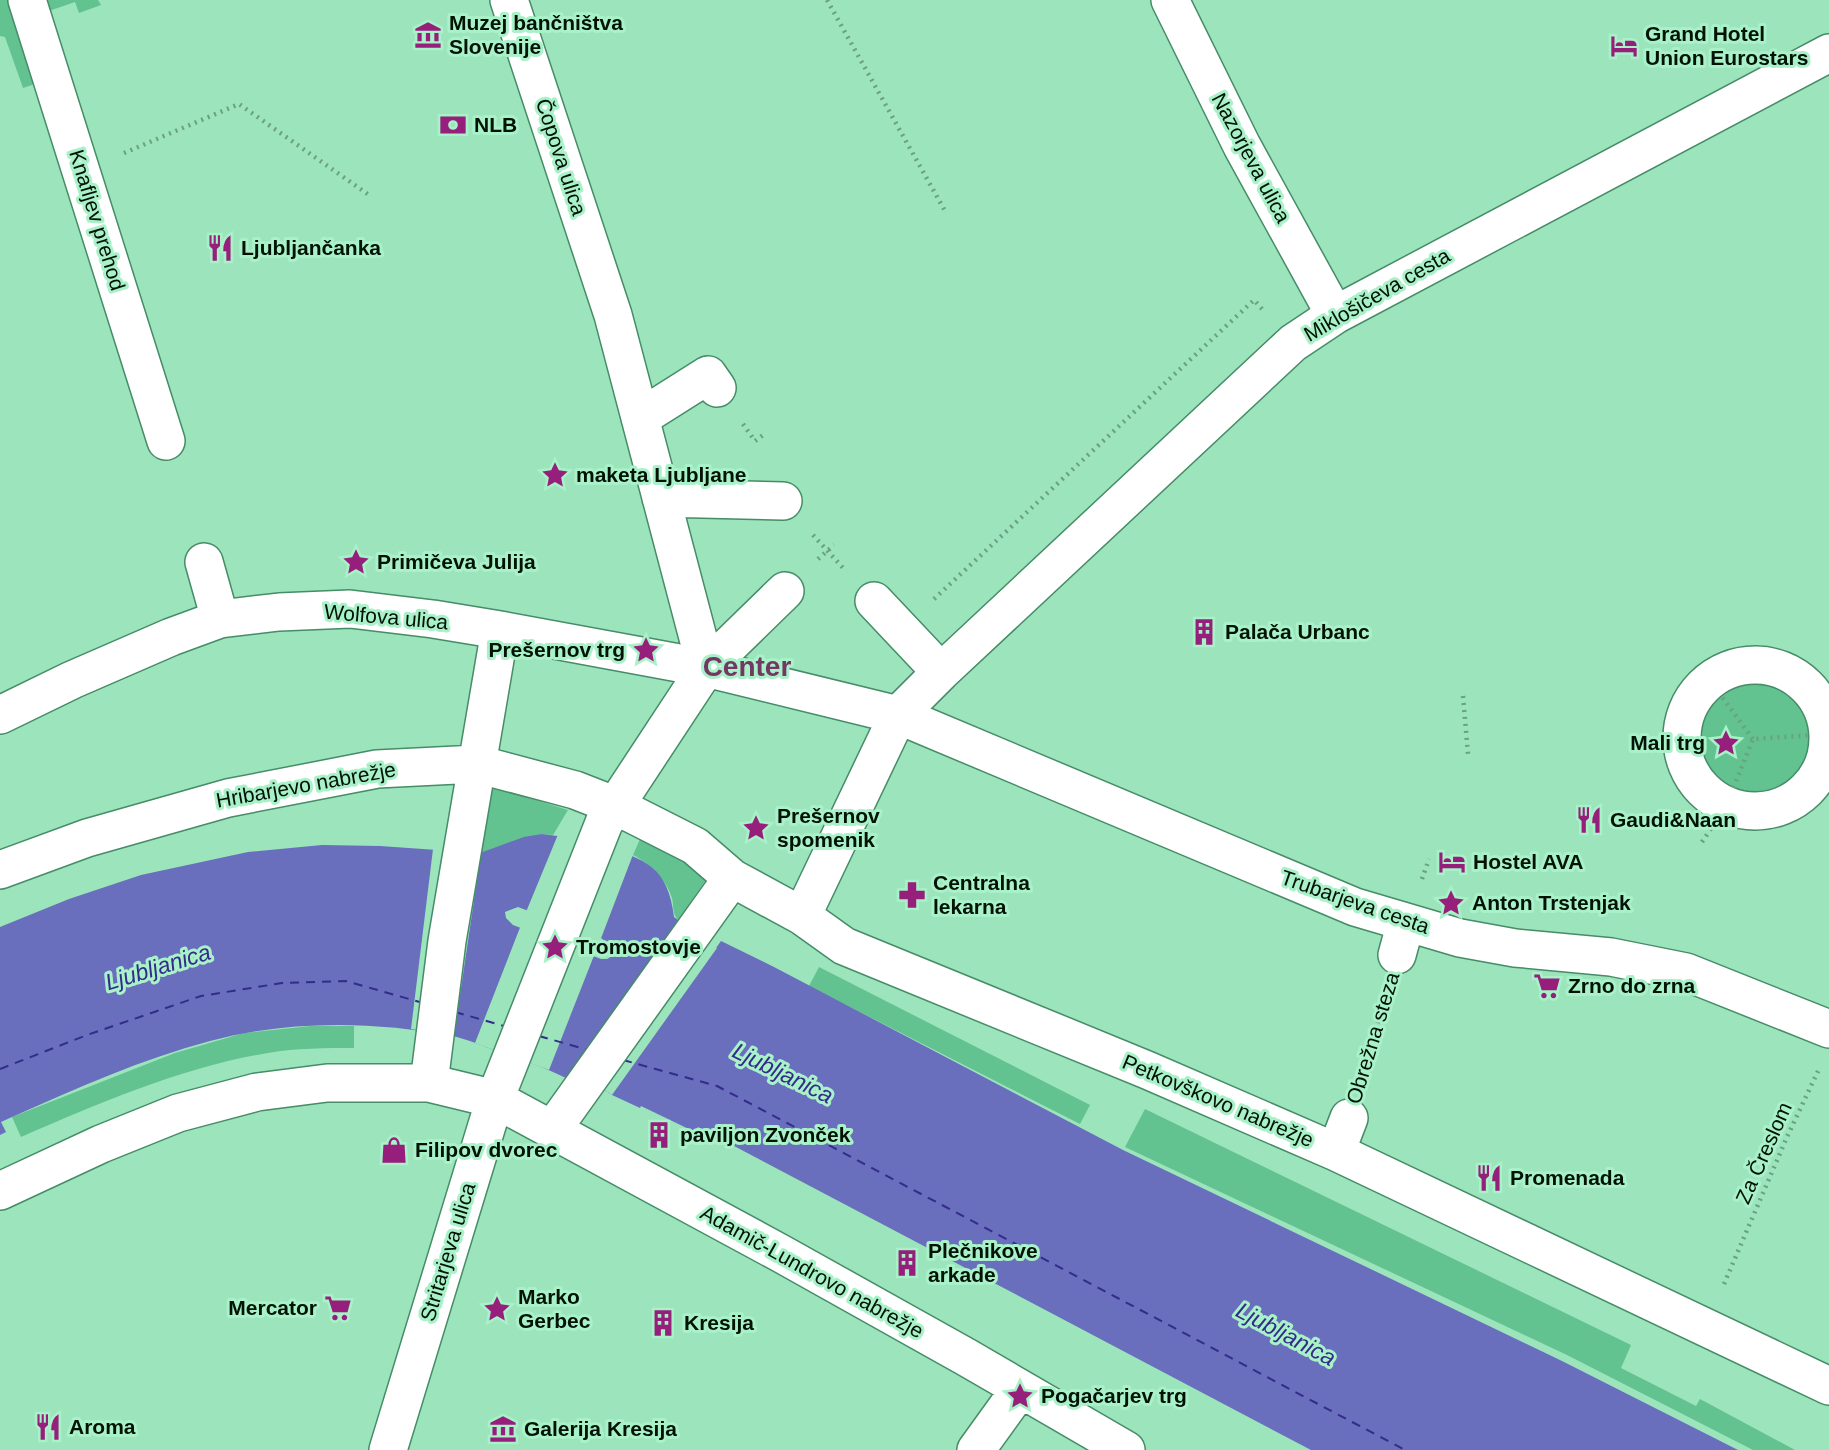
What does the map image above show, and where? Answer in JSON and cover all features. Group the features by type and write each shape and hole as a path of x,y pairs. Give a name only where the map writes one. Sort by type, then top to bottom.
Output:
{"street":[{"name":"Knafljev prehod","path":"27,0 166,441"},
{"name":"Čopova ulica","path":"509,0 613,315 640,418"},
{"name":"Nazorjeva ulica","path":"1170,0 1242,146 1335,315"},
{"name":"Miklošičeva cesta","path":"898,715 1293,343 1335,315 1829,53"},
{"path":"705,668 640,418 708,375 717,388"},
{"path":"661,498 783,501"},
{"path":"204,562 220,619"},
{"path":"610,814 705,668 785,591"},
{"path":"874,601 905,627 941,672"},
{"name":"Wolfova ulica","path":"0,715 171,637 220,619 279,612 350,610 433,619 705,668"},
{"path":"429,1083 462,851 500,630"},
{"path":"1773,666 1791,674 1807,687 1819,702 1826,721 1828,747 1819,774 1806,791 1788,804 1766,810 1744,810 1726,806 1705,791 1692,774 1684,753 1683,732 1687,710 1710,681 1733,668 1773,666"},
{"path":"705,668 898,715 802,916"},
{"name":"Trubarjeva cesta","path":"898,715 1355,907 1401,938 1460,938 1516,948 1611,957 1686,972 1826,1045"},
{"name":"Hribarjevo nabrežje","path":"0,870 87,838 228,798 377,769 477,764 575,790 610,814"},
{"name":"Petkovškovo nabrežje","path":"610,814 695,846 732,877 802,916 844,946 1147,1070 1336,1152 1829,1386"},
{"name":"Stritarjeva ulica","path":"388,1450 495,1099 610,814"},
{"path":"552,1130 732,877"},
{"name":"Adamič-Lundrovo nabrežje","path":"0,1191 101,1144 178,1113 257,1092 327,1083 429,1083 495,1099 780,1253 1126,1450"},
{"name":"Obrežna steza","path":"1336,1152 1349,1118"},
{"path":"976,1450 1020,1389"}],"path":[{"path":"827,0 945,211"},
{"path":"82,173 239,104 369,195"},
{"path":"905,627 1254,300 1293,343"},
{"path":"748,431 755,441 763,435"},
{"path":"827,550 834,545"},
{"path":"1710,681 1753,739 1828,747"},
{"path":"1462,696 1468,754"},
{"path":"1702,842 1726,806 1753,739"},
{"name":"Obrežna steza","path":"1349,1118 1401,938"},
{"name":"Za Čreslom","path":"1729,1272 1826,1045"}],"green space":[{"path":"0,0 98,0 101,5 79,13 75,2 43,13 41,82 23,88 5,37 0,36"},
{"path":"1752,679 1775,684 1794,697 1807,716 1812,739 1807,762 1794,781 1775,794 1752,799 1729,794 1710,781 1697,762 1692,739 1697,716 1710,697 1729,684"},
{"path":"489,786 568,810 553,835 542,834 481,853"},
{"path":"641,837 710,874 678,920 672,898 662,879 651,867 633,855"},
{"path":"819,967 1090,1105 1080,1124 809,986"},
{"path":"311,1026 354,1026 354,1048 279,1051 205,1067 111,1099 21,1137 12,1117 175,1053 244,1033"},
{"path":"1145,1109 1631,1345 1621,1368 1696,1406 1700,1399 1795,1450 1753,1450 1567,1355 1125,1147"}],"water":[{"name":"Ljubljanica","path":"542,834 565,837 602,846 643,861 660,876 671,900 674,917 716,948 721,941 774,967 1123,1150 1562,1361 1738,1450 1311,1450 698,1127 695,1132 612,1095 574,1069 566,1078 524,1060 452,1036 361,1025 300,1026 239,1034 160,1056 85,1085 1,1122 6,1132 0,1135 0,927 69,899 141,875 248,852 322,845 480,853 524,837","holes":["518,907 601,938 609,944 614,955 607,959 513,925 506,918 505,912"]}],"pier":[{"path":"559,832 605,842 634,852 600,941 526,912"},
{"path":"433,849 481,853 454,1036 411,1029"},
{"name":"Tromostovje","path":"678,920 717,948 612,1095 574,1069"},
{"path":"521,925 595,953 549,1070 475,1043"}],"ferry route":[{"path":"0,1069 87,1035 201,996 282,983 346,981 423,1003"},
{"path":"455,1012 504,1026"},
{"path":"539,1036 588,1050"},
{"path":"623,1060 717,1086 1405,1450"}],"place":[{"name":"Muzej bančništva Slovenije","path":"428,35"},
{"name":"Grand Hotel Union Eurostars","path":"1624,46"},
{"name":"NLB","path":"453,125"},
{"name":"Ljubljančanka","path":"220,248"},
{"name":"maketa Ljubljane","path":"555,475"},
{"name":"Primičeva Julija","path":"356,562"},
{"name":"Palača Urbanc","path":"1204,632"},
{"name":"Prešernov trg","path":"646,650"},
{"name":"Mali trg","path":"1726,743"},
{"name":"Gaudi&Naan","path":"1589,820"},
{"name":"Prešernov spomenik","path":"756,828"},
{"name":"Hostel AVA","path":"1452,862"},
{"name":"Centralna lekarna","path":"912,895"},
{"name":"Anton Trstenjak","path":"1451,903"},
{"name":"Tromostovje","path":"555,947"},
{"name":"Zrno do zrna","path":"1547,986"},
{"name":"paviljon Zvonček","path":"659,1135"},
{"name":"Filipov dvorec","path":"394,1150"},
{"name":"Promenada","path":"1489,1178"},
{"name":"Plečnikove arkade","path":"907,1263"},
{"name":"Mercator","path":"338,1308"},
{"name":"Marko Gerbec","path":"497,1309"},
{"name":"Kresija","path":"663,1323"},
{"name":"Pogačarjev trg","path":"1020,1396"},
{"name":"Aroma","path":"48,1427"},
{"name":"Galerija Kresija","path":"503,1429"}],"district":[{"name":"Center","path":"747,666"}]}
